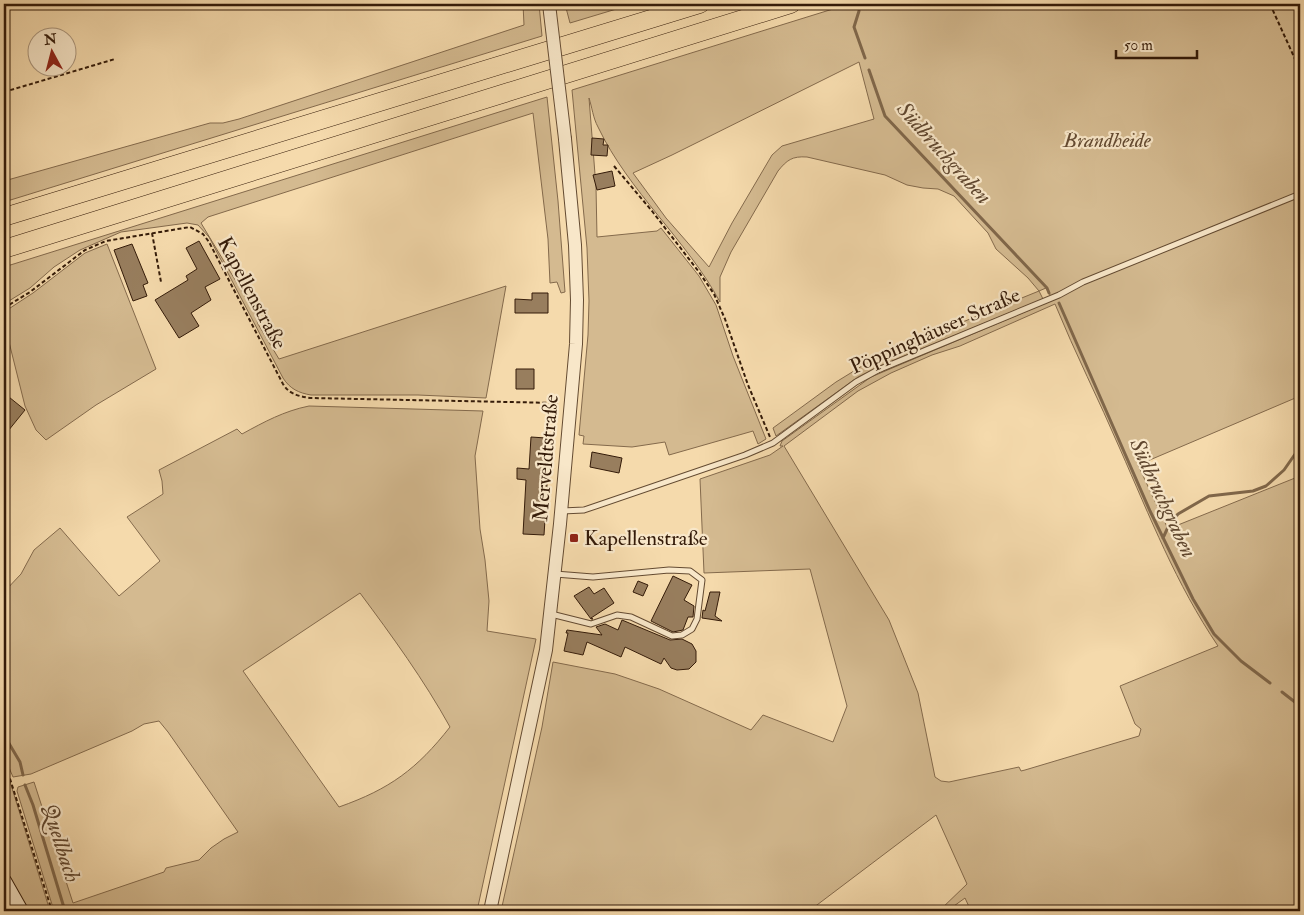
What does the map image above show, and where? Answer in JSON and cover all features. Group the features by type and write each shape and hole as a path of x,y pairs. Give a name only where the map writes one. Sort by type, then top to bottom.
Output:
{"highway":[{"path":"5,216 700,4"},
{"path":"4,249 791,4"}],"main road":[{"path":"4,881 21,911"}],"street":[{"name":"Merveldtstraße","path":"490,911 546,650 576,344 575,245 549,4"}],"lane":[{"name":"Pöppinghäuser Straße","path":"561,511 584,510 773,444 856,382 878,370 1059,295 1082,282 1300,194"},
{"path":"550,614 591,624 618,615 632,617 672,636 682,635 692,629 697,619 702,580 690,571 669,570 593,577 554,574"}],"path":[{"path":"1270,4 1300,70"},
{"path":"4,92 115,60"},
{"path":"614,166 652,211 714,294 725,319 748,385 773,444"},
{"name":"Kapellenstraße","path":"4,308 30,292 85,250 106,241 186,227 196,229 209,242 283,384 287,390 298,396 315,398 571,404"},
{"path":"152,233 161,282"},
{"path":"4,760 52,911"}],"green space":[{"path":"523,4 539,4 542,36 4,202 4,181 210,123 223,123 239,119 524,25"},
{"path":"565,4 633,4 570,23"},
{"name":"Brandheide","path":"849,4 1300,4 1300,396 1138,465 1168,529 1300,476 1300,911 971,911 965,898 947,911 939,911 967,884 936,815 809,911 501,911 542,727 553,662 615,674 659,689 751,730 763,715 833,742 847,706 810,569 704,573 700,479 770,455 783,446 780,446 782,441 871,377 1053,300 1046,288 1039,291 1028,278 996,249 988,233 954,196 938,189 907,185 885,175 807,157 797,157 784,164 778,171 731,252 720,277 720,302 691,257 625,173 596,124 589,98 596,187 597,237 657,231 661,228 699,276 716,305 733,356 766,439 758,444 753,431 669,455 665,442 632,447 583,444 584,436 579,435 588,335 589,301 587,248 572,90","holes":["859,62 874,119 782,146 772,155 732,223 709,267 666,218 633,173","1055,304 1164,550 1189,599 1218,646 1120,686 1135,724 1141,729 1139,736 1021,771 1019,767 949,782 941,781 935,777 918,693 889,620 784,446 858,391 891,373 932,355 960,346"]},
{"path":"547,97 565,292 561,293 557,282 550,283 548,239 533,113 208,217 201,223 255,313 258,324 279,359 506,286 486,398 418,395 311,395 295,390 283,378 209,237 198,225 187,223 121,232 80,250 54,267 30,288 4,304 4,267"},
{"path":"107,244 156,369 96,405 46,440 36,430 25,406 4,322 4,312 33,293 85,253"},
{"path":"1039,291 1043,299 858,377 776,436 773,428 836,382 867,363 906,345"},
{"path":"309,406 483,411 475,456 480,529 489,601 487,631 536,639 477,911 54,911 17,791 18,787 34,782 73,903 164,872 166,868 199,860 211,848 238,832 159,721 144,724 132,731 31,774 13,777 4,756 4,592 21,574 34,550 60,528 119,596 160,561 127,517 163,494 159,470 237,429 242,434 274,417","holes":["360,593 419,675 450,727 426,755 401,776 373,793 339,807 243,671"]},
{"path":"4,760 50,911 26,911 4,871"}],"building":[{"path":"592,138 604,139 603,145 608,145 607,156 591,155"},
{"path":"612,171 615,186 597,190 593,175"},
{"path":"199,241 220,279 205,287 211,300 191,313 199,326 179,338 155,300 188,280 186,276 197,269 186,248"},
{"path":"132,244 148,283 143,285 147,296 133,301 114,250"},
{"path":"532,293 548,293 548,313 515,313 515,299 532,300"},
{"path":"516,369 534,369 534,389 516,389"},
{"path":"4,393 25,410 4,436"},
{"path":"531,437 546,438 547,489 544,535 523,534 526,480 517,479 517,468 529,469"},
{"path":"592,452 622,458 619,473 590,467"},
{"path":"673,576 692,585 684,600 694,606 693,617 688,617 683,630 673,632 651,621"},
{"path":"638,581 648,585 643,596 633,592"},
{"path":"589,587 594,594 604,588 614,603 591,618 593,619 591,619 574,596"},
{"path":"710,592 720,592 715,616 722,621 702,618"},
{"path":"622,620 670,640 682,639 692,644 696,651 696,662 689,669 677,670 671,668 664,658 661,664 625,647 621,657 587,642 583,655 564,651 567,630 602,635 596,627 605,624 618,630"}],"waterway":[{"name":"Südbruchgraben","path":"859,11 854,27 865,58"},
{"name":"Südbruchgraben","path":"869,70 885,116 1047,288 1049,293"},
{"name":"Südbruchgraben","path":"1059,303 1150,511 1193,599 1214,634 1241,661 1270,683"},
{"path":"1163,538 1169,525 1178,514 1209,496 1253,491 1266,486 1284,470 1300,447"},
{"name":"Südbruchgraben","path":"1282,692 1300,706"},
{"name":"Quellbach","path":"4,735 20,762 23,775"},
{"name":"Quellbach","path":"25,785 33,805 65,911"}],"place":[{"name":"Kapellenstraße","path":"574,538"}]}
